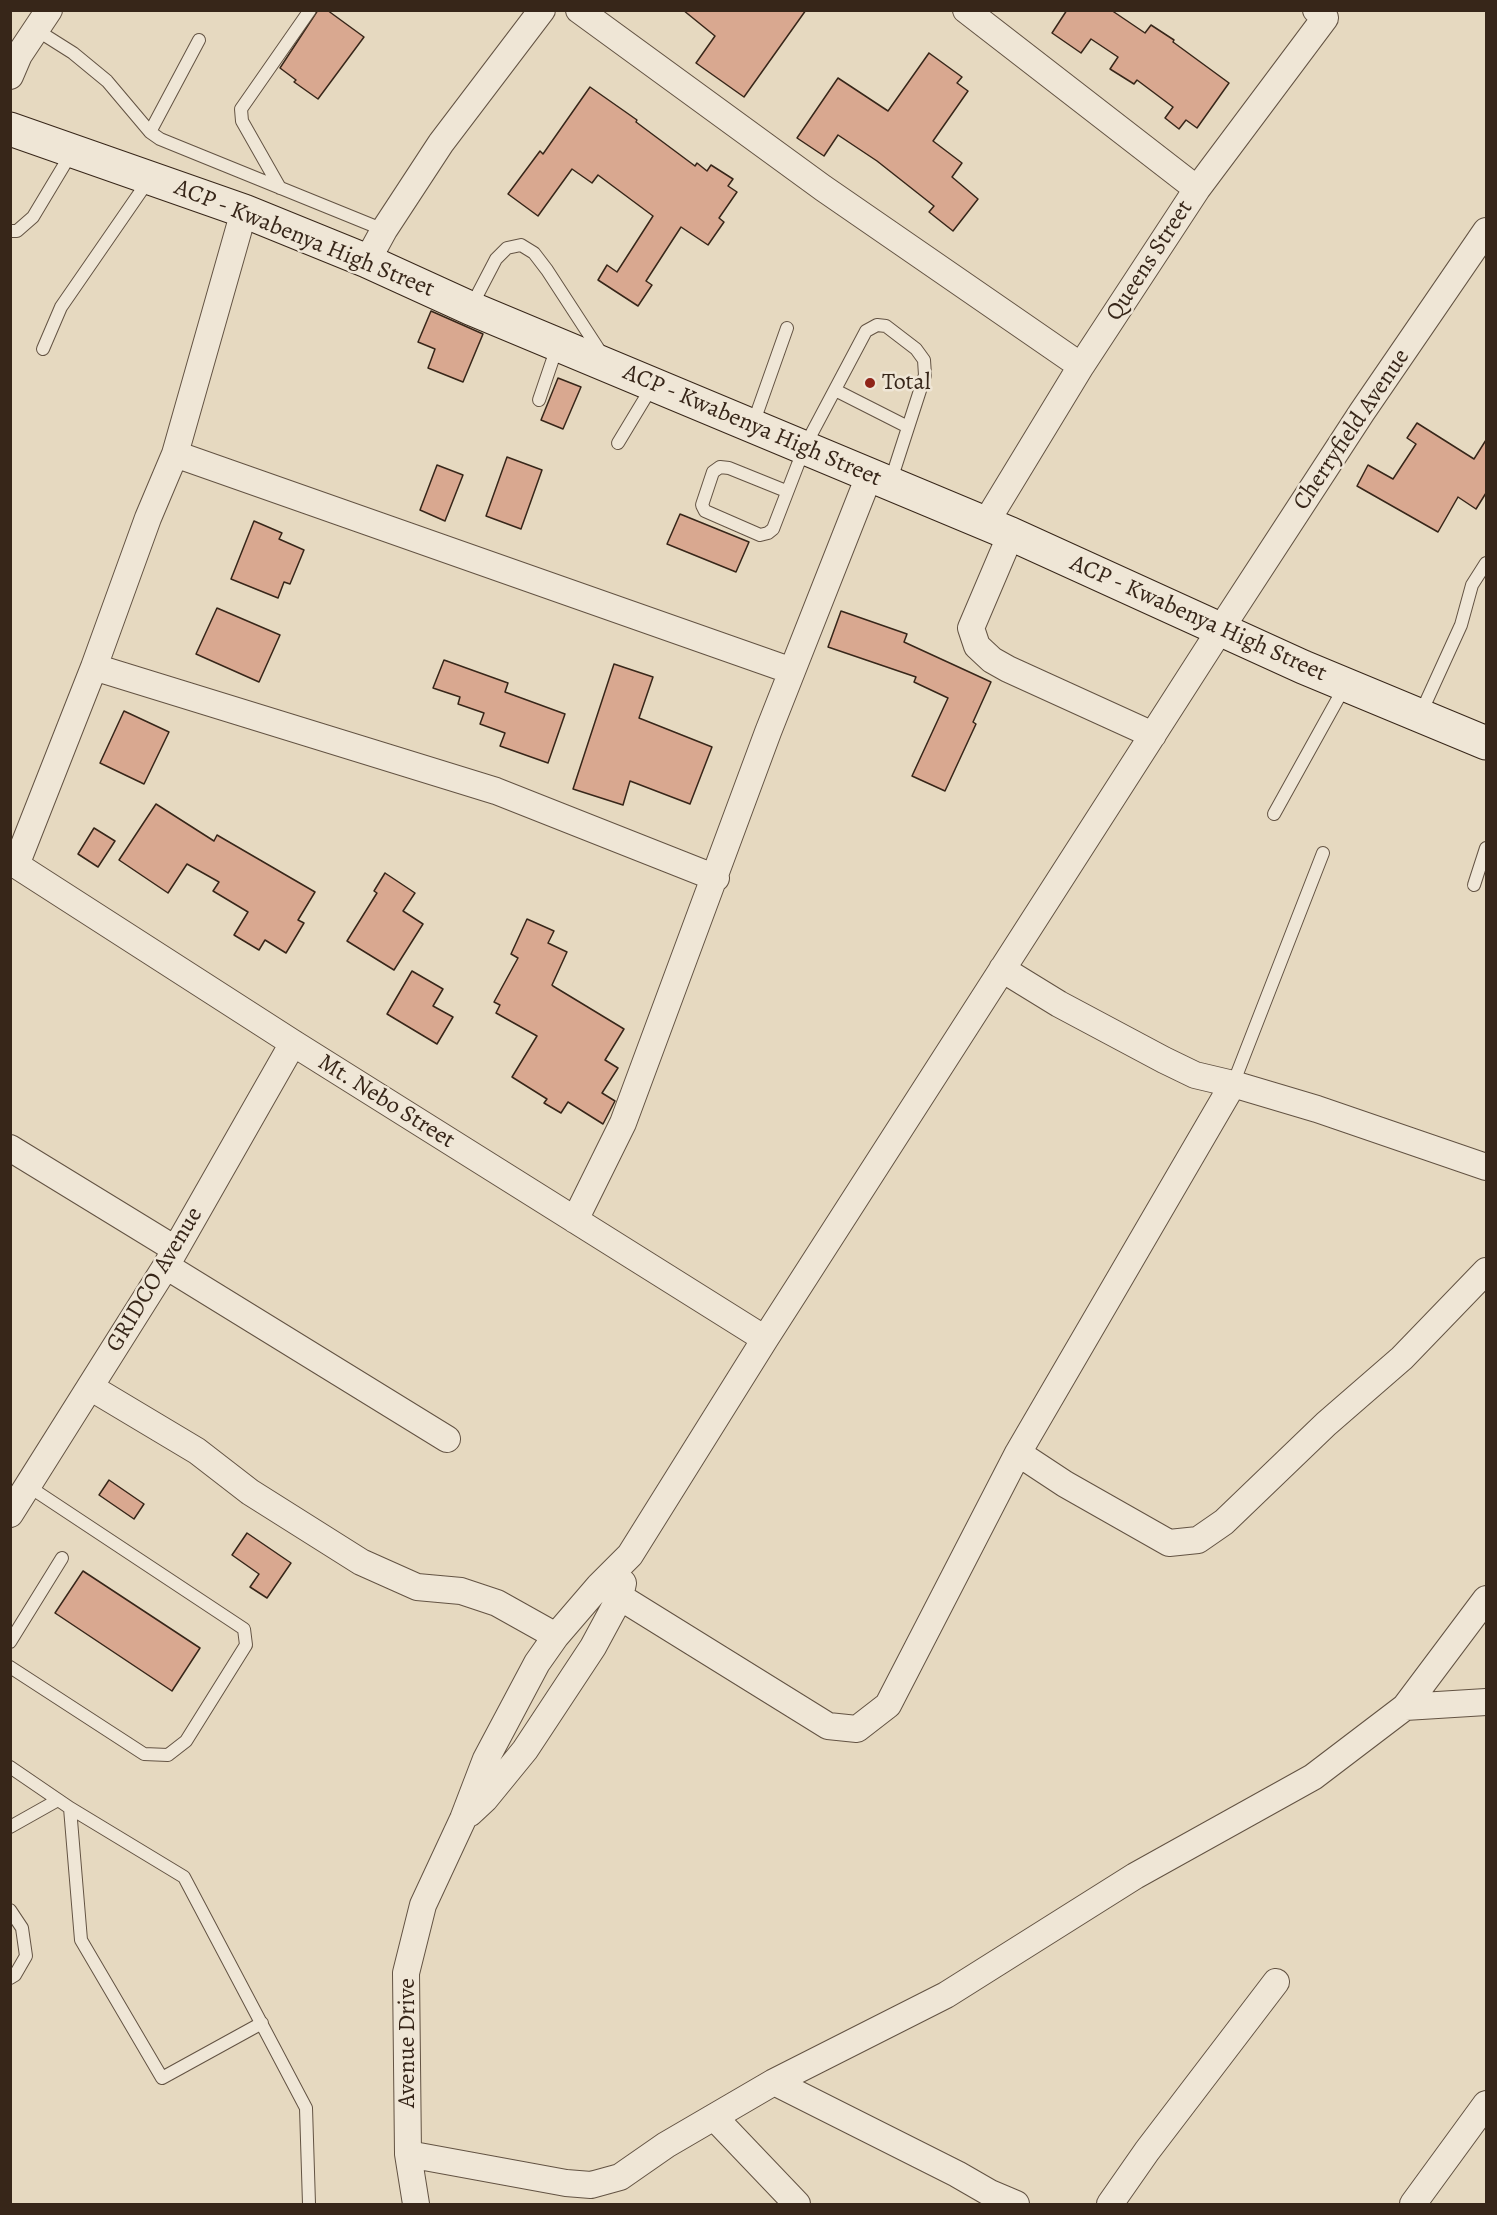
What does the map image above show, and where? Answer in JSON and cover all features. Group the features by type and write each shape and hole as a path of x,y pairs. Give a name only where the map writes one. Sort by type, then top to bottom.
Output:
{"main road":[{"name":"ACP - Kwabenya High Street","path":"10,129 244,212 367,261 470,308 805,446 879,480 998,529 1345,685 1486,743"}],"street":[{"path":"367,261 384,230 441,143 542,10"},
{"path":"579,10 823,188 1081,366"},
{"path":"966,10 1197,189"},
{"name":"Queens Street","path":"1153,735 992,660 977,646 971,628 998,529 1081,366 1197,189 1324,13"},
{"path":"13,61 42,20"},
{"path":"14,863 94,666 148,518 175,454 244,212"},
{"name":"Cherryfield Avenue","path":"630,1555 765,1338 1220,630 1362,412 1484,240"},
{"path":"175,454 792,671"},
{"path":"575,1220 623,1123 792,671 879,480"},
{"path":"94,666 496,791 716,878"},
{"name":"Mt. Nebo Street","path":"14,863 292,1043 765,1338"},
{"path":"1002,969 1059,1004 1195,1075 1317,1109 1486,1167"},
{"name":"GRIDCO Avenue","path":"10,1514 171,1257 292,1043"},
{"path":"620,1598 828,1726 857,1729 888,1705 1018,1453 1233,1084"},
{"path":"10,1148 447,1439"},
{"path":"1018,1453 1065,1484 1169,1543 1198,1540 1224,1522 1326,1424 1402,1358 1486,1271"},
{"path":"90,1387 197,1451 250,1492 361,1562 417,1587 461,1591 497,1603 556,1636"},
{"path":"464,1819 485,1799 525,1750 593,1647 620,1598 630,1555"},
{"name":"Avenue Drive","path":"416,2205 408,2154 406,1974 423,1905 464,1819 486,1759 537,1663 556,1636 599,1586 630,1555"},
{"path":"408,2154 566,2183 591,2185 620,2177 666,2145 774,2082 946,1995 1135,1876 1313,1777 1405,1707 1486,1599"},
{"path":"1405,1707 1486,1702"},
{"path":"1110,2205 1276,1982"},
{"path":"774,2082 1016,2205"},
{"path":"1413,2205 1486,2104"},
{"path":"714,2117 797,2205"}],"lane":[{"path":"280,188 242,122 241,109 310,10"},
{"path":"42,20 74,53 107,81 150,132 160,139 384,230"},
{"path":"150,132 199,40"},
{"path":"10,231 17,231 33,217 73,151"},
{"path":"43,350 61,307 150,178"},
{"path":"470,308 496,259 507,248 521,245 534,253 547,270 610,366"},
{"path":"786,491 729,468 720,467 713,472 702,506 705,511 760,535 773,529 805,446 866,331 877,325 886,326 916,349 924,360 925,375 908,427 879,480"},
{"path":"753,425 787,328"},
{"path":"539,400 558,344"},
{"path":"618,443 653,384"},
{"path":"835,390 908,427"},
{"path":"1420,716 1461,625 1472,585 1486,562"},
{"path":"1274,814 1345,685"},
{"path":"1474,885 1486,848"},
{"path":"1233,1084 1323,853"},
{"path":"10,1667 144,1754 168,1755 186,1742 246,1645 244,1629 28,1486"},
{"path":"10,1642 62,1558"},
{"path":"10,1767 57,1800 184,1877 306,2108 309,2205"},
{"path":"10,1827 57,1800"},
{"path":"70,1808 81,1940 162,2078 262,2023"},
{"path":"10,1910 22,1928 27,1956 15,1976 10,1978"}],"building":[{"path":"318,10 327,10 364,37 318,99 294,82 296,80 280,68"},
{"path":"683,10 806,10 744,97 696,63 715,36"},
{"path":"1067,10 1111,10 1145,33 1151,25 1229,83 1197,128 1186,120 1179,129 1165,118 1173,107 1137,80 1134,84 1110,69 1118,57 1091,39 1081,53 1052,33"},
{"path":"929,53 962,77 957,83 968,91 933,141 962,163 952,177 978,199 953,231 929,212 934,206 877,161 838,135 824,156 797,138 838,78 888,111"},
{"path":"590,87 637,120 636,122 695,166 697,163 707,171 711,165 733,179 728,186 737,192 719,218 724,222 708,245 681,227 646,281 652,285 638,306 598,280 607,265 617,272 653,216 598,175 592,183 572,169 538,216 508,194 540,151 543,154"},
{"path":"431,311 483,334 463,382 428,368 435,349 418,342"},
{"path":"558,378 581,387 563,429 541,420"},
{"path":"1417,423 1474,459 1486,440 1486,493 1476,509 1458,497 1438,532 1357,486 1368,465 1393,479 1416,444 1407,438"},
{"path":"507,457 542,470 521,529 486,516"},
{"path":"437,465 463,475 445,521 420,510"},
{"path":"680,514 749,542 736,572 667,544"},
{"path":"254,521 282,533 279,539 304,550 290,584 284,582 278,598 231,579"},
{"path":"217,608 280,635 259,682 196,654"},
{"path":"841,611 907,634 904,642 991,682 973,722 976,724 945,791 912,776 948,698 914,682 916,677 828,647"},
{"path":"444,660 508,683 505,692 565,714 548,763 500,746 505,733 480,724 484,713 458,704 460,697 433,688"},
{"path":"614,664 653,677 639,718 712,747 690,804 630,781 623,805 573,789"},
{"path":"124,711 169,732 144,784 100,763"},
{"path":"156,804 214,841 217,835 315,892 298,920 304,923 286,953 265,940 259,950 234,935 248,912 213,891 219,882 187,864 168,893 119,860"},
{"path":"94,828 115,841 98,867 78,854"},
{"path":"385,873 415,893 403,911 423,924 394,970 347,941 377,893 374,891"},
{"path":"527,919 554,931 548,943 567,952 552,985 624,1029 605,1060 618,1068 602,1093 615,1101 603,1124 568,1102 561,1113 544,1103 547,1099 512,1077 537,1036 496,1013 500,1005 494,1002 518,958 511,954"},
{"path":"412,971 443,989 433,1006 453,1017 437,1044 387,1014"},
{"path":"109,1480 144,1504 134,1519 99,1495"},
{"path":"247,1533 291,1563 267,1598 250,1587 259,1574 232,1555"},
{"path":"83,1571 200,1648 172,1691 55,1613"}],"place":[{"name":"Total","path":"870,383"}]}
